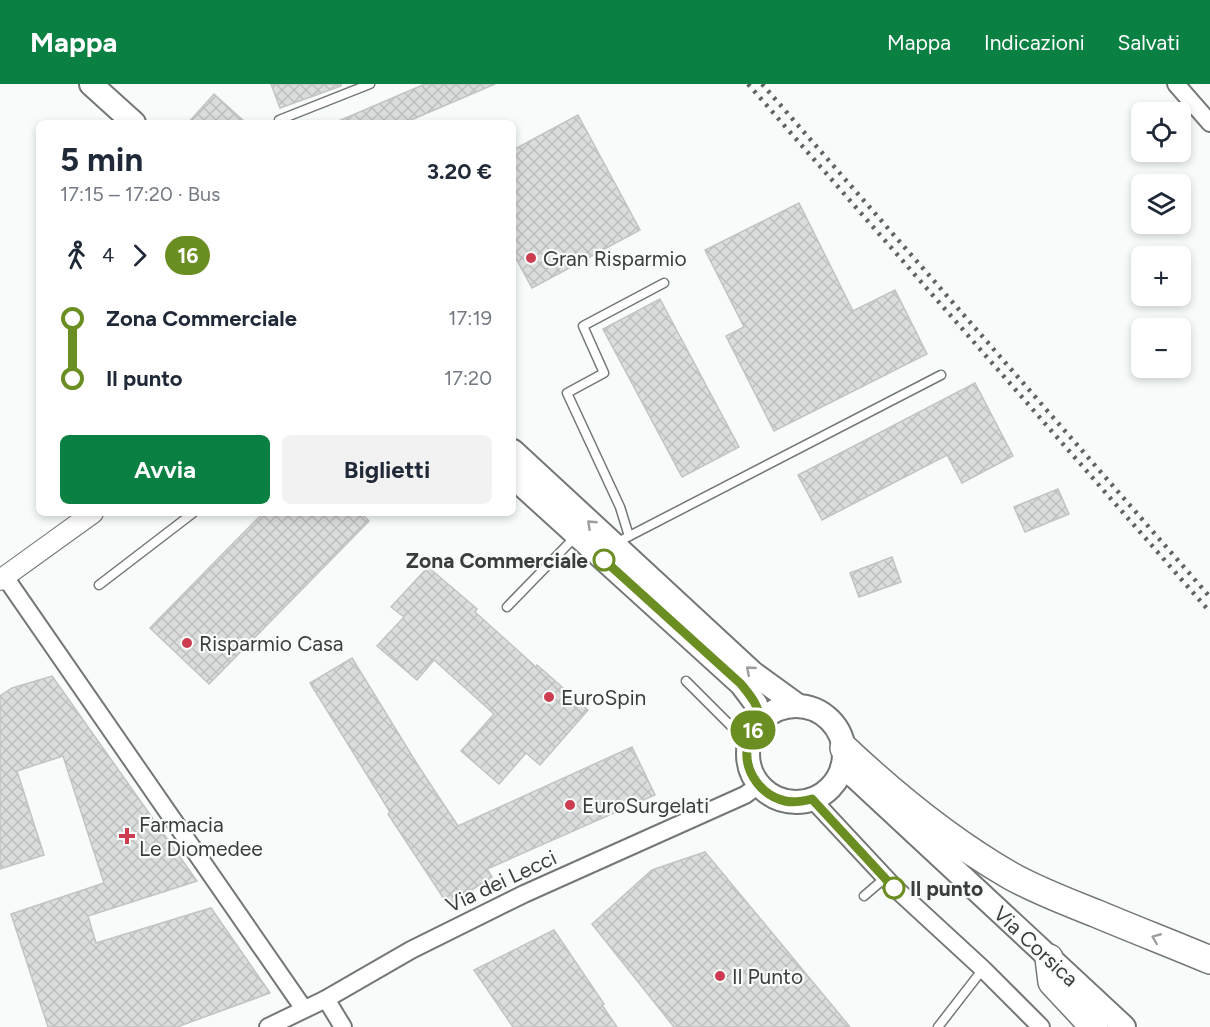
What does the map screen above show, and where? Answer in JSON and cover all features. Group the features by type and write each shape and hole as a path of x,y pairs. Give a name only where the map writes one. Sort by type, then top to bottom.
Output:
{"highway":[{"path":"843,758 875,778 922,817 1012,876 1059,899 1210,960"},
{"path":"1049,958 1052,982 1094,1027"}],"main road":[{"path":"91,84 131,120"},
{"name":"Via Corsica","path":"516,453 621,540 753,673 797,705 813,708 825,715 837,728 842,740 843,758 855,777 1124,1027"},
{"path":"516,480 741,684 756,704 754,731"},
{"path":"797,705 780,708 765,716 754,731 747,749 747,760 751,773 759,785 772,796 785,801 800,802 812,799 832,786 838,777 843,758"}],"street":[{"path":"1176,84 1210,123"},
{"path":"89,516 3,578 304,1009"},
{"name":"Via dei Lecci","path":"276,1025 411,950 524,894 745,795 759,785"},
{"path":"812,799 885,878 983,969 1041,1027"},
{"path":"326,999 343,1027"}],"lane":[{"path":"279,120 370,84"},
{"path":"664,283 583,326 604,373 567,393 620,507 621,540 941,375"},
{"path":"99,585 189,516"},
{"path":"507,607 577,535"},
{"path":"686,681 738,734 754,731"},
{"path":"864,897 885,878"},
{"path":"938,1027 983,969"}],"building":[{"path":"271,84 341,84 341,86 280,108"},
{"path":"425,84 495,84 411,120 341,120"},
{"path":"214,94 243,120 191,120"},
{"path":"578,115 640,230 532,288 516,259 516,148"},
{"path":"799,203 853,311 895,290 927,354 774,431 726,336 744,327 705,250"},
{"path":"660,299 739,447 682,477 603,329"},
{"path":"975,383 1013,456 962,483 947,455 822,520 798,475"},
{"path":"1058,489 1069,514 1025,532 1014,507"},
{"path":"260,516 364,516 369,521 209,684 150,628"},
{"path":"892,557 901,582 859,597 850,573"},
{"path":"428,567 477,609 475,612 536,667 537,665 588,710 540,765 526,753 499,784 461,751 494,714 434,660 417,680 377,646 404,617 391,607"},
{"path":"352,658 458,826 632,747 655,795 487,869 492,877 448,905 388,814 390,812 310,683"},
{"path":"52,676 197,881 88,916 96,943 211,908 270,993 177,1027 48,1027 11,914 104,883 63,756 17,771 44,855 0,869 0,696 12,688"},
{"name":"Il Punto","path":"705,852 850,1027 674,1027 592,924 652,870"},
{"path":"554,930 617,1027 513,1027 474,970"}],"railway":[{"path":"748,84 1210,612"},
{"path":"762,84 1210,597"}],"bus line":[{"name":"16","path":"604,560 741,684 756,704 759,722 749,740 747,760 751,773 763,790 785,801 800,802 812,799 894,888"}],"place":[{"name":"Gran Risparmio","path":"531,258"},
{"name":"Zona Commerciale","path":"604,560"},
{"name":"Risparmio Casa","path":"187,643"},
{"name":"EuroSpin","path":"549,697"},
{"name":"EuroSurgelati","path":"570,805"},
{"name":"Farmacia Le Diomedee","path":"127,836"},
{"name":"Il punto","path":"894,888"},
{"name":"Il Punto","path":"720,976"}]}
